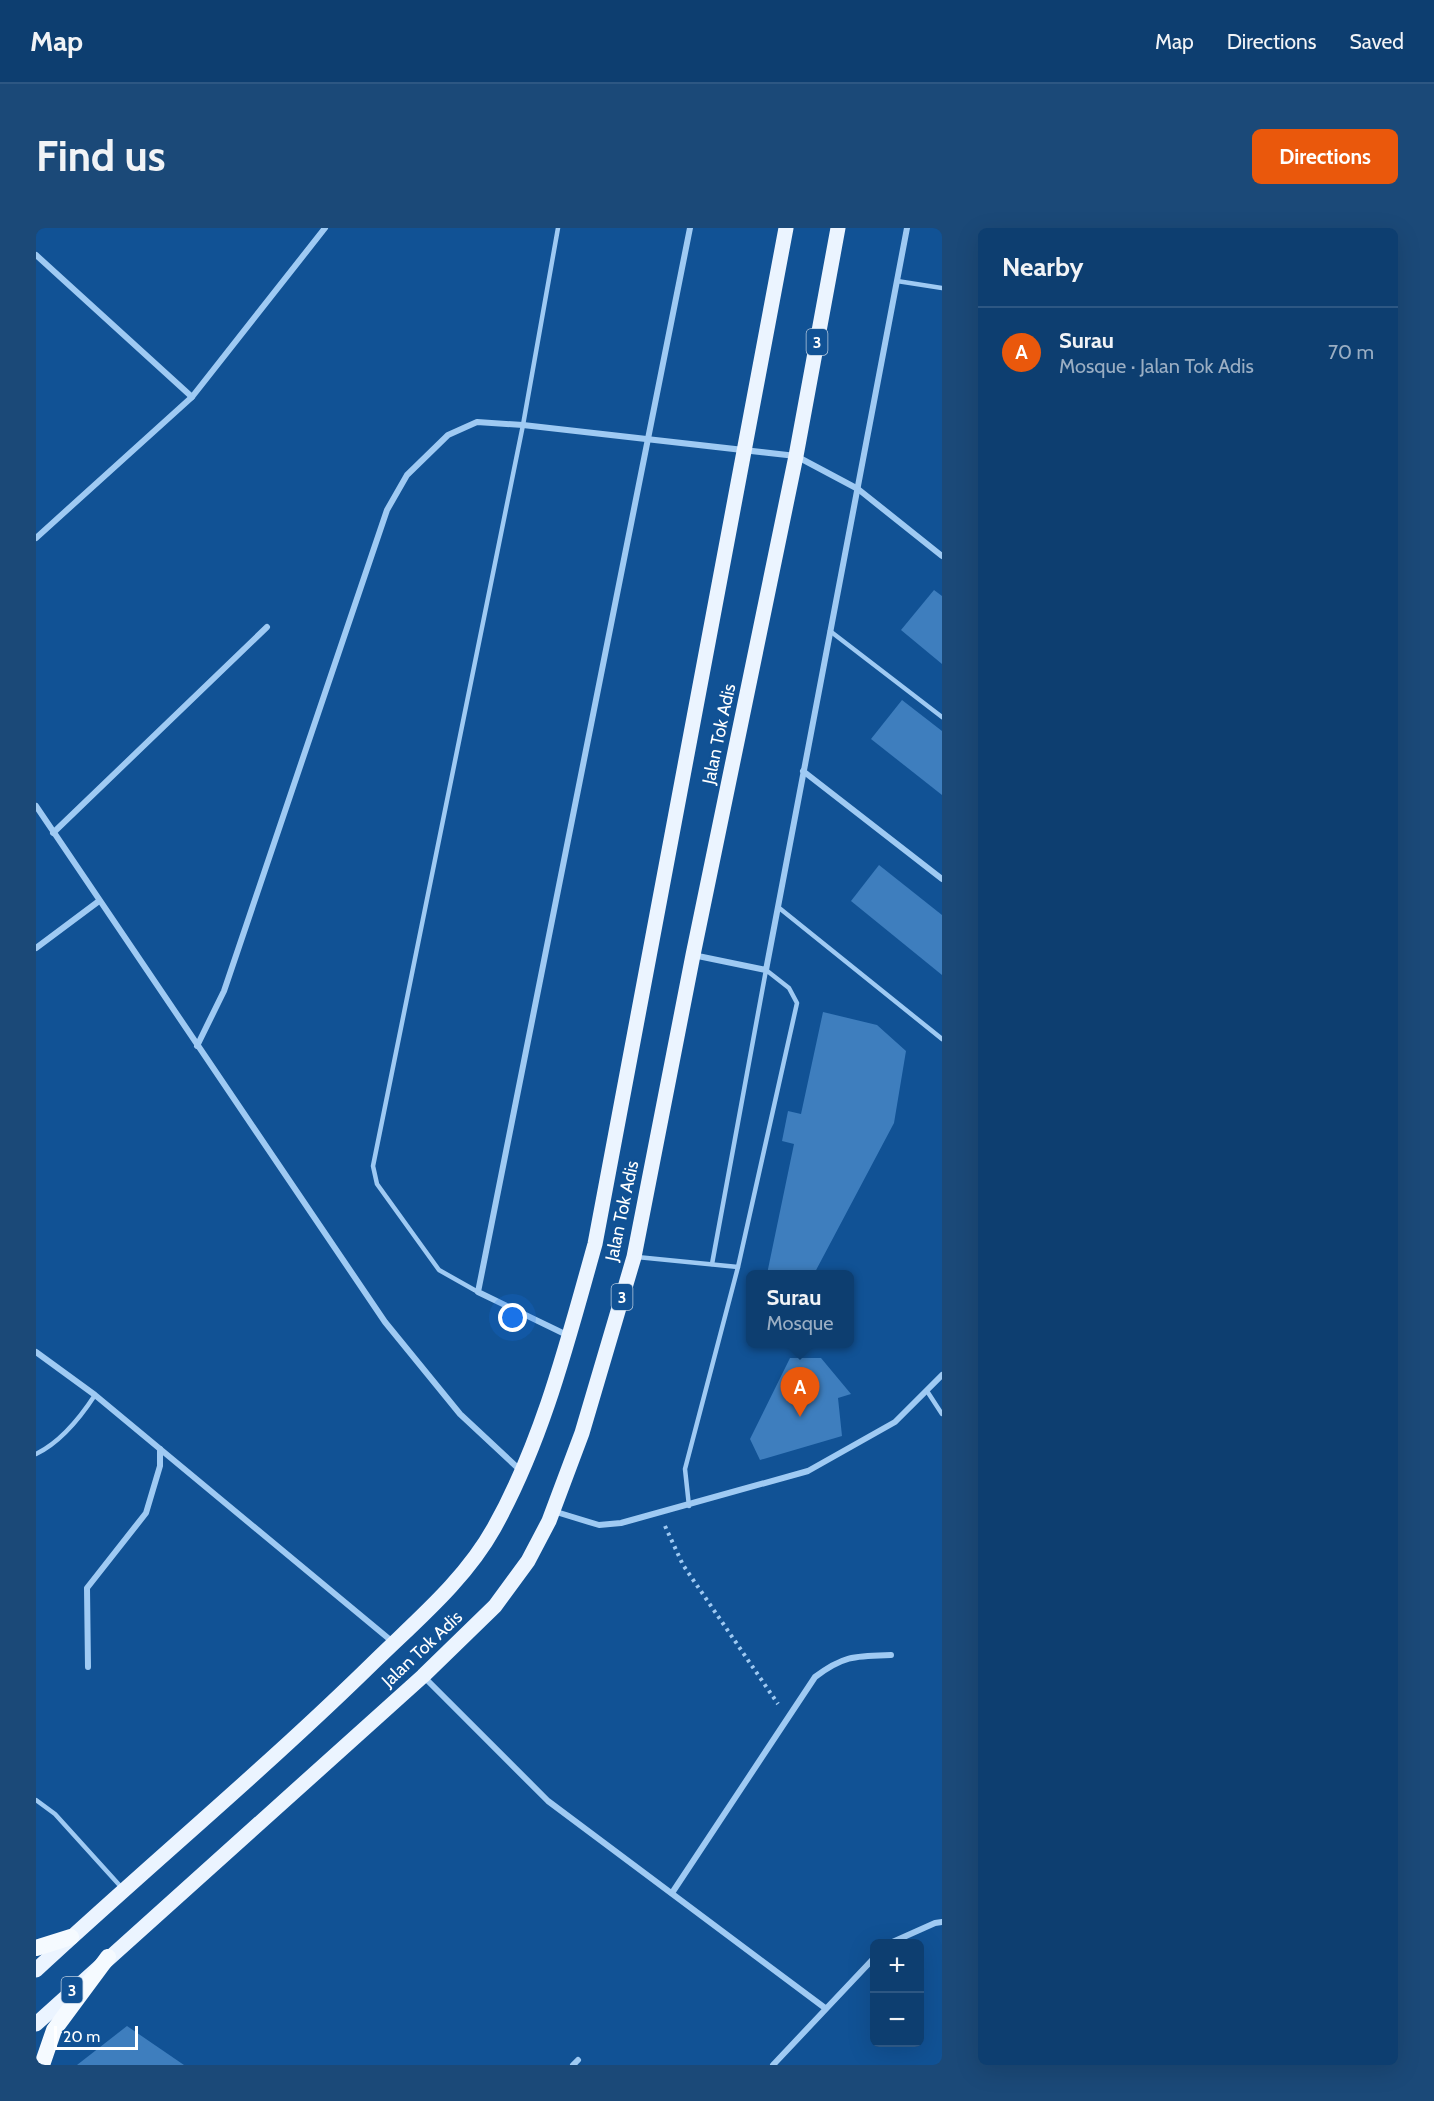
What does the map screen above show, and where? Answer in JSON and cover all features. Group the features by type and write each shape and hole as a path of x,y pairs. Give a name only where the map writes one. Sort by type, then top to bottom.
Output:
{"highway":[{"path":"36,1948 71,1937"},
{"path":"42,2065 54,2030 108,1957"}],"main road":[{"name":"Jalan Tok Adis","path":"36,1970 333,1702 394,1642 475,1558 522,1472 547,1407 595,1244 786,228"},
{"name":"Jalan Tok Adis","path":"36,2024 423,1676 495,1606 528,1561 554,1511 582,1433 634,1257 693,955 796,456 838,228"}],"street":[{"path":"36,538 192,397 325,228"},
{"path":"569,1336 478,1292 650,438 690,228"},
{"path":"693,955 766,970 907,228"},
{"path":"36,255 192,397"},
{"path":"197,1046 224,991 387,510 407,475 448,435 477,422 744,448 796,456 858,489 942,556"},
{"path":"53,833 267,627"},
{"path":"803,771 942,879"},
{"path":"36,806 385,1322 460,1414 522,1472"},
{"path":"36,948 99,901"},
{"path":"36,1352 95,1395 394,1642"},
{"path":"554,1511 599,1525 688,1506 808,1471 896,1422 942,1375"},
{"path":"88,1667 87,1588 146,1512 160,1466 160,1449"},
{"path":"672,1893 815,1677 834,1662 854,1656 891,1655"},
{"path":"423,1676 548,1801 825,2008"},
{"path":"899,1939 942,1922"},
{"path":"773,2065 870,1962"}],"lane":[{"path":"478,1292 439,1270 377,1184 373,1166 524,425 558,228"},
{"path":"897,281 942,288"},
{"path":"830,631 942,717"},
{"path":"778,907 942,1039"},
{"path":"688,1506 685,1469 738,1267 797,1003 789,988 766,970 712,1264"},
{"path":"634,1257 738,1267"},
{"path":"927,1390 942,1414"},
{"path":"36,1454 46,1449 81,1416 95,1395"},
{"path":"36,1800 56,1814 124,1890"}],"path":[{"path":"659,1513 683,1564 774,1701 789,1715"}],"building":[{"path":"934,590 942,596 942,664 901,630"},
{"path":"902,700 942,731 942,795 871,739"},
{"path":"879,865 942,915 942,975 851,901"},
{"path":"823,1012 877,1025 906,1051 894,1123 816,1270 768,1270 794,1144 782,1141 788,1111 801,1114"},
{"path":"790,1358 821,1358 851,1394 838,1398 842,1436 760,1460 750,1439"},
{"path":"127,2026 184,2065 77,2065"}],"place":[{"name":"Surau","path":"800,1417"}]}
